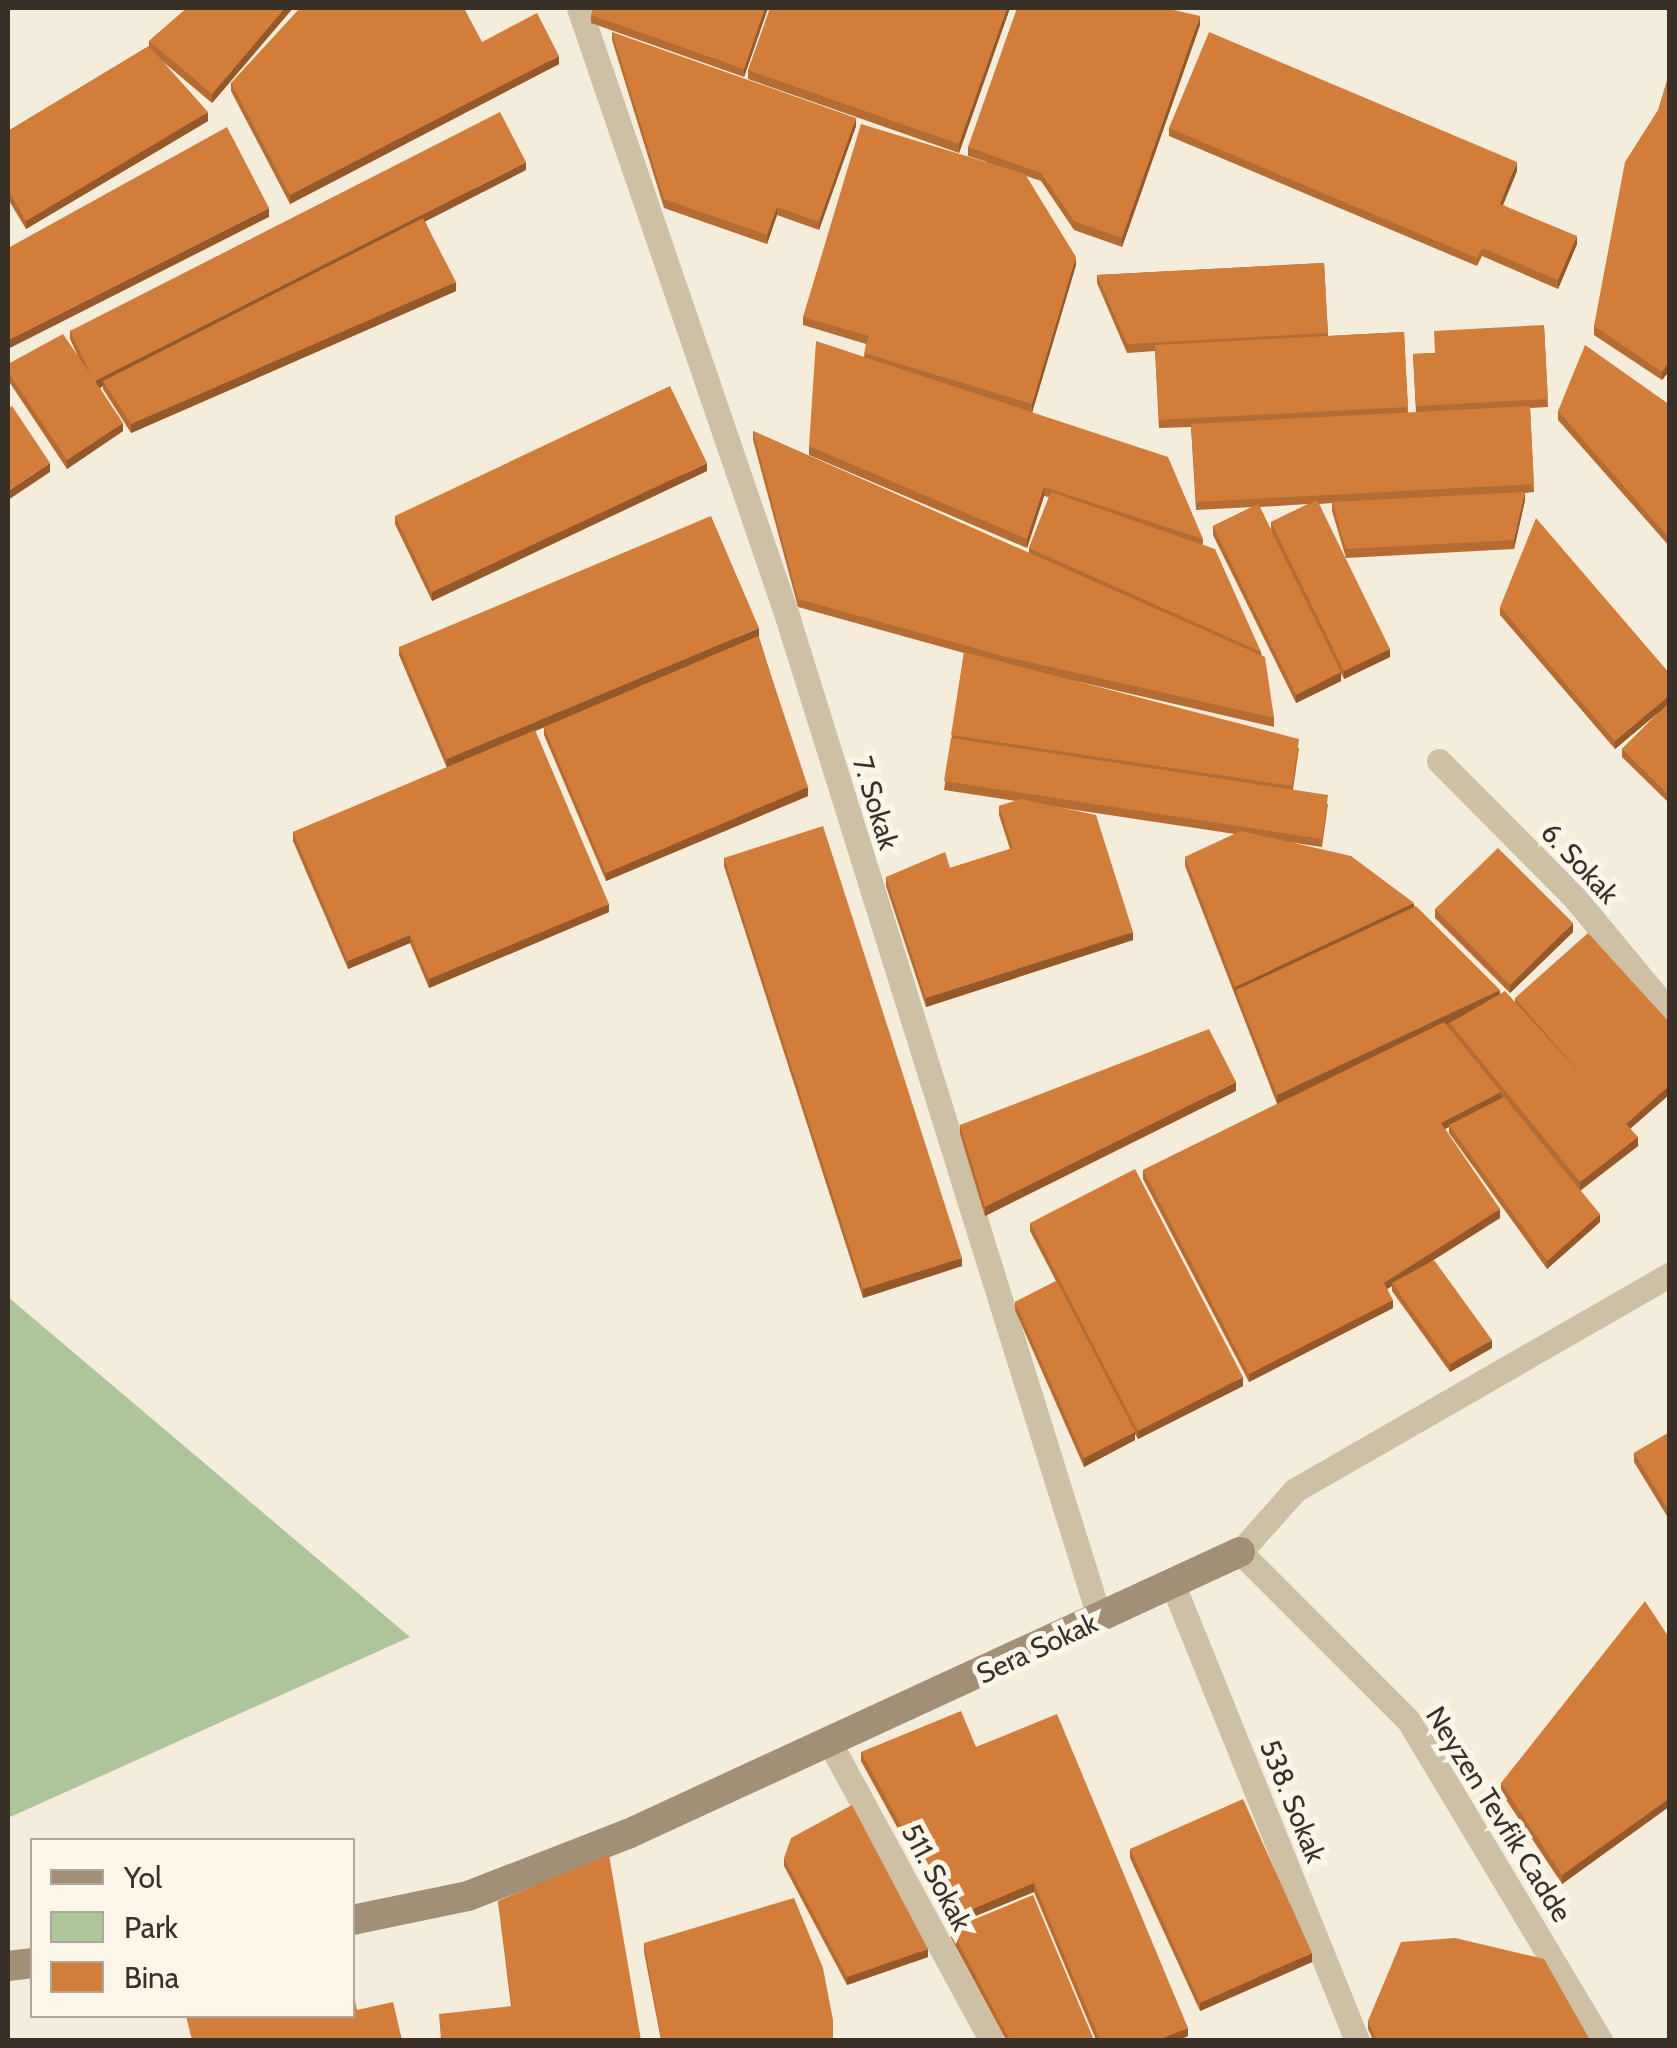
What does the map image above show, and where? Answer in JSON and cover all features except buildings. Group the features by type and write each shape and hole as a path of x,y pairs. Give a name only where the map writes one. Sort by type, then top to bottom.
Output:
{"street":[{"name":"7. Sokak","path":"579,8 788,616 1100,1620"},
{"name":"6. Sokak","path":"1439,761 1575,898 1670,1013"},
{"name":"Sera Sokak","path":"355,1919 468,1896 628,1834 1100,1620 1240,1552 1296,1490 1670,1274"},
{"name":"Neyzen Tevfik Cadde","path":"1240,1552 1410,1722 1600,2040"},
{"name":"538. Sokak","path":"1173,1584 1356,2040"},
{"name":"511. Sokak","path":"830,1743 992,2040"}],"green space":[{"path":"8,1297 410,1637 8,1818"}]}
